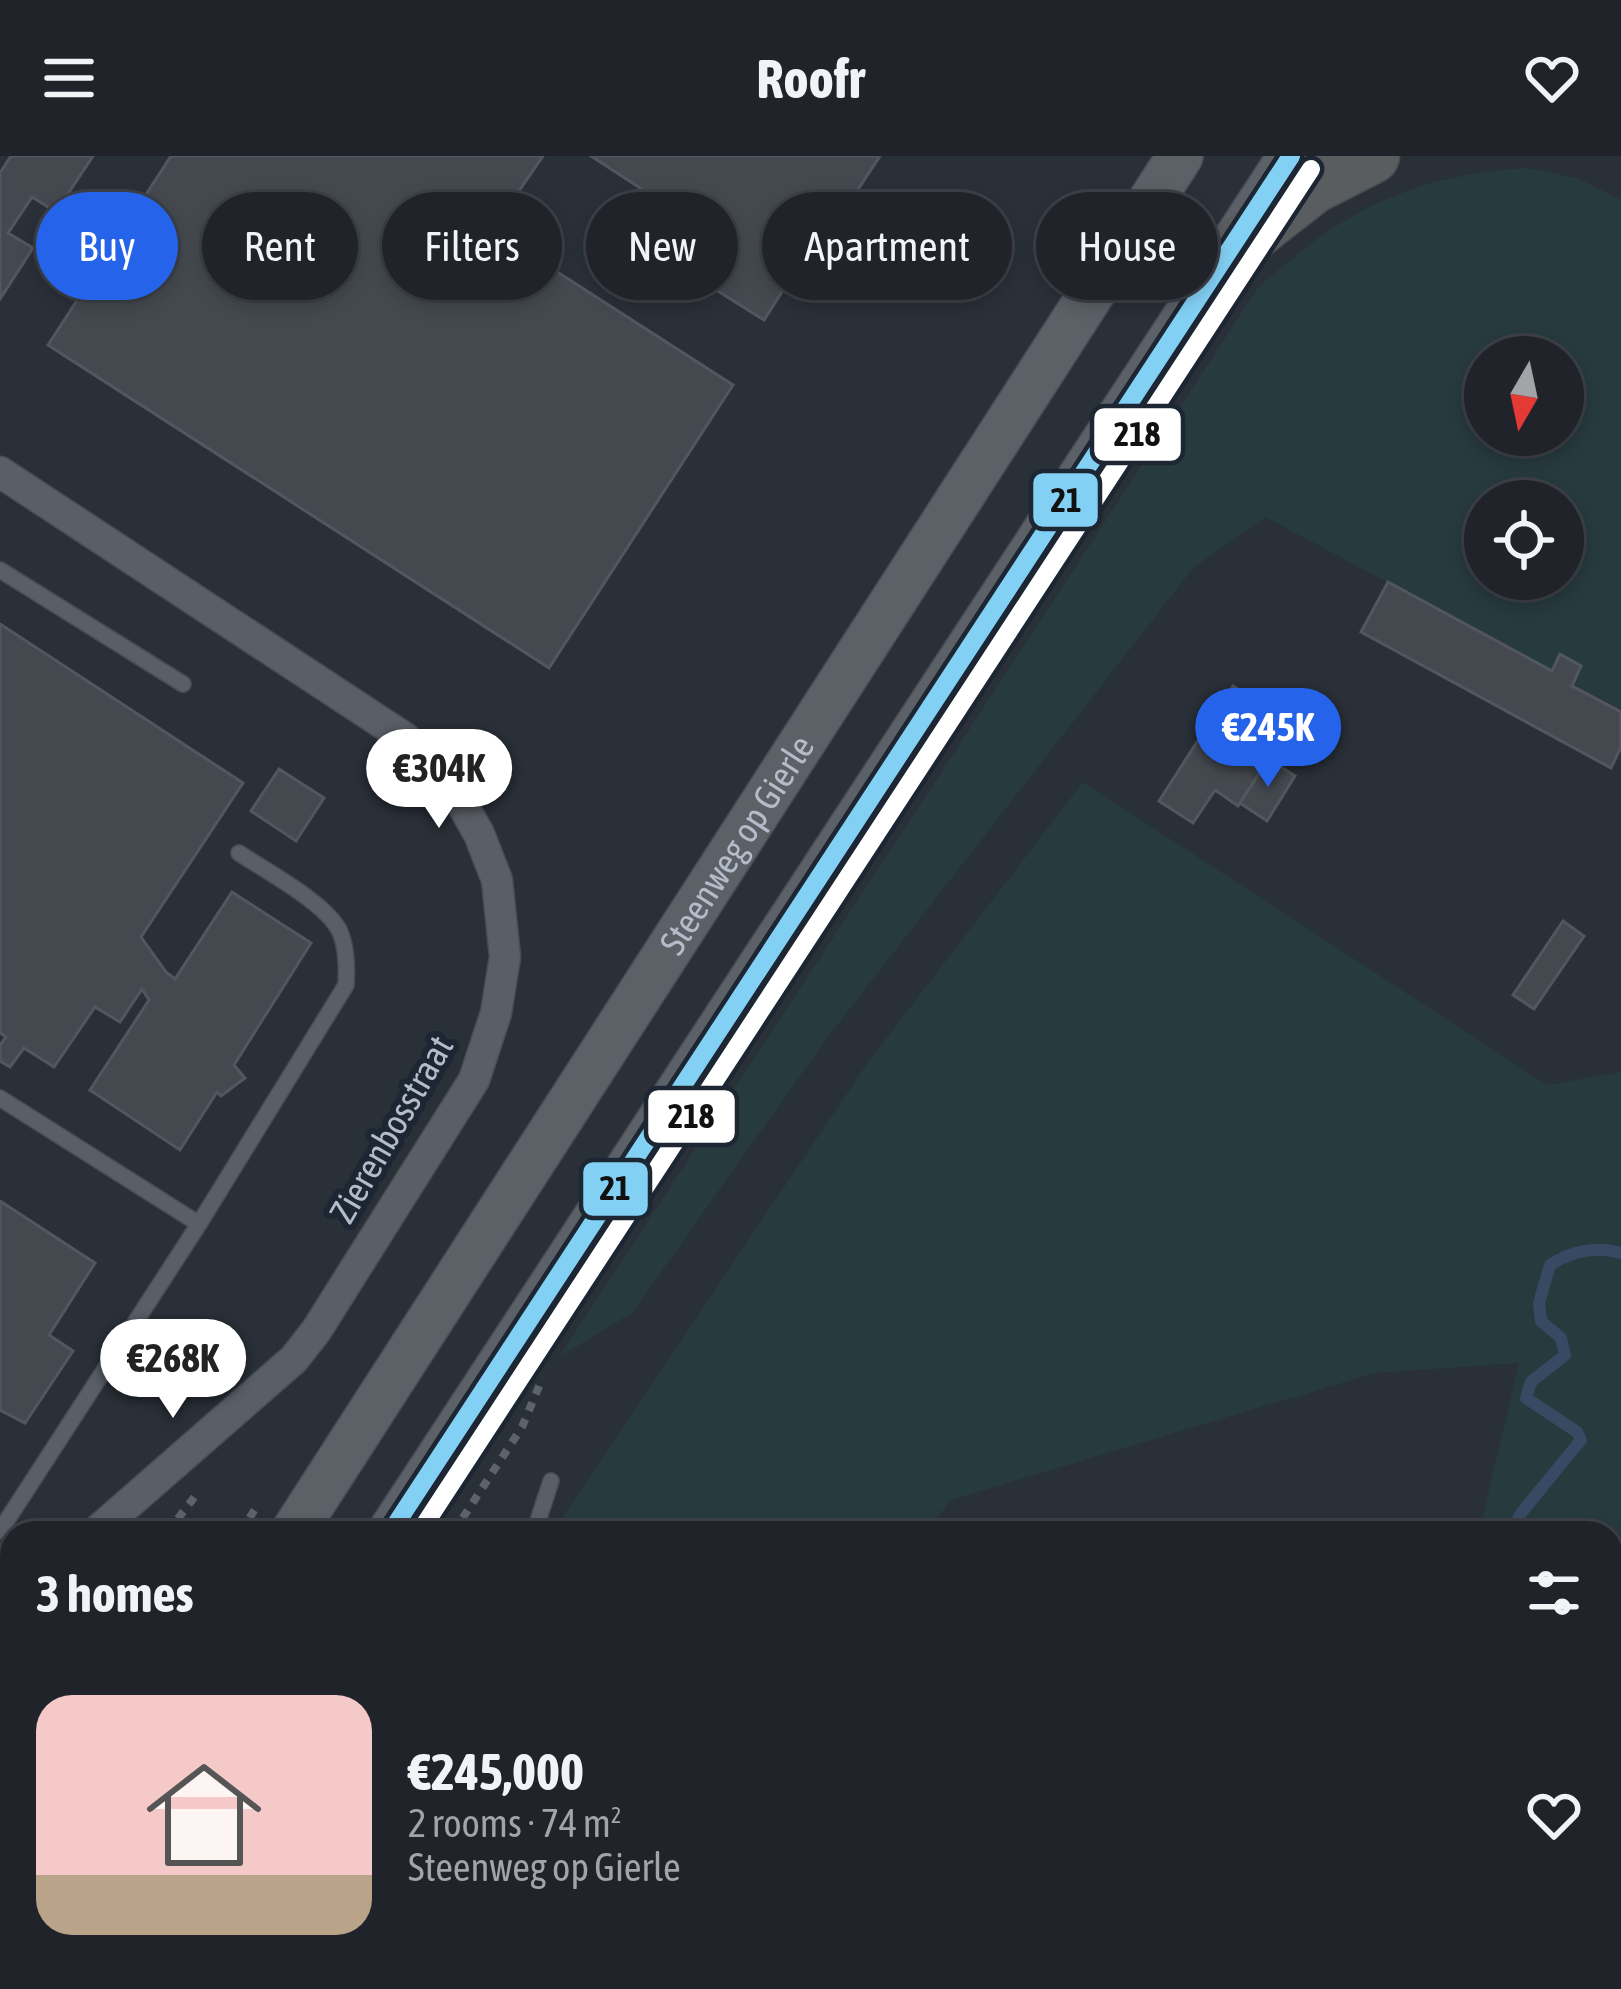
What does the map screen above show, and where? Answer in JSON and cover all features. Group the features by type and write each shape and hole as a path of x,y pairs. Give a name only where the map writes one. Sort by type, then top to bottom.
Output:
{"highway":[{"path":"1226,254 1313,186 1372,156"}],"main road":[{"name":"Steenweg op Gierle","path":"301,1521 1180,156"},
{"path":"398,1521 1291,156"}],"street":[{"name":"Zierenbosstraat","path":"0,472 405,738 449,781 479,834 497,880 505,957 496,1013 474,1079 316,1331 294,1359 109,1521"}],"lane":[{"path":"0,570 182,684"},
{"path":"6,1521 199,1224 346,985 347,961 338,928 239,853"},
{"path":"0,1098 199,1224"},
{"path":"538,1521 551,1481"}],"green space":[{"path":"1527,168 1580,179 1621,200 1621,712 1572,686 1581,666 1560,655 1552,671 1266,517 1193,568 827,1038 632,1313 559,1357 1259,286 1309,245 1364,210 1453,178"},
{"path":"1083,782 1547,1085 1621,1072 1621,1521 1482,1521 1519,1363 1375,1373 951,1500 935,1521 560,1521 868,1062"}],"building":[{"path":"11,156 93,156 69,192 36,192 36,200 32,197 8,233 33,248 0,299 0,173"},
{"path":"171,156 543,156 518,192 382,192 382,300 562,300 562,275 586,290 586,300 601,300 733,385 549,668 48,345 77,300 178,300 178,192 148,192"},
{"path":"591,156 880,156 856,192 762,192 762,300 777,300 764,320 732,300 738,300 738,192 646,192"},
{"path":"1388,582 1552,671 1560,654 1581,666 1572,686 1621,712 1621,747 1611,768 1361,632"},
{"path":"0,624 243,783 141,937 166,972 175,979 232,892 311,943 234,1065 245,1078 221,1096 217,1092 180,1150 90,1090 149,1000 142,989 120,1022 95,1007 54,1067 24,1048 10,1067 0,1061 0,1045 6,1037 0,1033"},
{"path":"1233,686 1278,714 1257,748 1270,756 1238,806 1215,790 1193,823 1159,801"},
{"path":"1269,759 1295,776 1267,821 1240,803"},
{"path":"279,769 324,798 296,841 251,811"},
{"path":"1563,921 1584,936 1534,1009 1513,995"},
{"path":"0,1201 95,1263 49,1335 73,1351 25,1423 0,1410"}],"waterway":[{"path":"1517,1521 1581,1440 1577,1432 1526,1398 1531,1382 1565,1355 1561,1338 1541,1321 1539,1303 1550,1265 1584,1251 1621,1253"}],"transit line":[{"name":"21","path":"398,1521 1291,156"},
{"name":"218","path":"427,1521 1311,169"}]}
